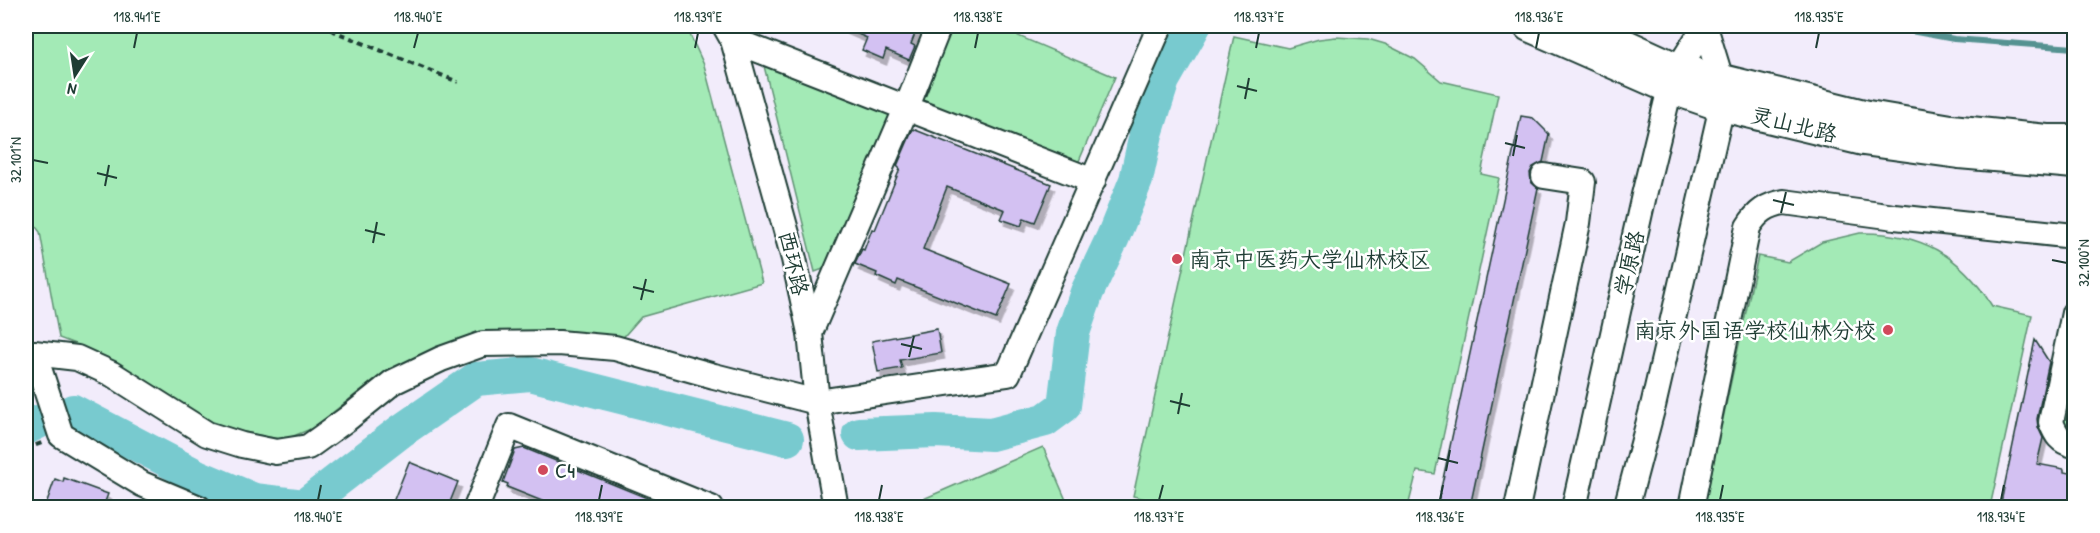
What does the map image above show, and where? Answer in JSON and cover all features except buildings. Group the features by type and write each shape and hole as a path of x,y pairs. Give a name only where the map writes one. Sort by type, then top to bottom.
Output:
{"main road":[{"name":"灵山北路","path":"1529,26 1674,78 1863,140 1959,153 2074,163"},
{"name":"灵山北路","path":"1584,26 1674,78"},
{"name":"灵山北路","path":"1722,93 1951,130 2047,140 2074,140"}],"street":[{"path":"810,333 939,26"},
{"path":"199,507 142,484 61,435 30,358 77,358 112,374 207,434 242,445 276,452 308,447 393,382 441,359 483,344 559,343 615,348 817,402 1008,374 1160,26"},
{"name":"学原路","path":"1574,507 1644,195 1674,78 1705,26"},
{"name":"学原路","path":"1705,26 1722,93"},
{"path":"729,33 906,109 1093,182"},
{"name":"西环路","path":"729,33 794,259 810,333 817,402 836,507"},
{"path":"1626,507 1653,406 1722,93"},
{"path":"1517,507 1578,223 1583,182 1544,176"},
{"path":"1691,507 1748,227 1763,209 1784,202 1895,217 2074,236"},
{"path":"2074,313 2051,422 2056,435 2065,443 2074,445"},
{"path":"476,507 509,426 711,507"}],"path":[{"path":"321,26 458,82"},
{"path":"26,279 30,358"}],"green space":[{"path":"26,26 686,26 704,65 762,283 641,317 619,342 509,333 452,342 374,380 313,428 284,440 218,427 88,349 59,338 40,232 26,214"},
{"path":"952,26 995,26 1115,77 1076,168 920,101"},
{"path":"1234,36 1288,48 1319,39 1336,37 1368,39 1385,44 1415,59 1441,81 1498,94 1481,174 1499,178 1435,474 1417,471 1408,507 1184,508 1133,496"},
{"path":"763,62 890,114 826,268 815,272"},
{"path":"1860,233 1902,237 1937,250 1967,273 1992,306 2032,315 1990,507 1704,507 1758,256 1788,262 1822,242"},
{"path":"2074,374 2074,429 2063,427"},
{"path":"1043,447 1069,507 905,507"}],"waterway":[{"path":"859,434 936,431 991,434 1045,420 1064,406 1073,333 1087,292 1136,180 1146,134 1163,80 1194,26"},
{"path":"1884,26 1954,39 2074,48"},
{"path":"73,411 199,477 254,500 304,506 401,431 476,379 530,374 787,439"},
{"path":"26,428 38,422"}],"place":[{"name":"南京中医药大学仙林校区","path":"1177,259"},
{"name":"南京外国语学校仙林分校","path":"1888,330"},
{"name":"C4","path":"543,470"}]}
